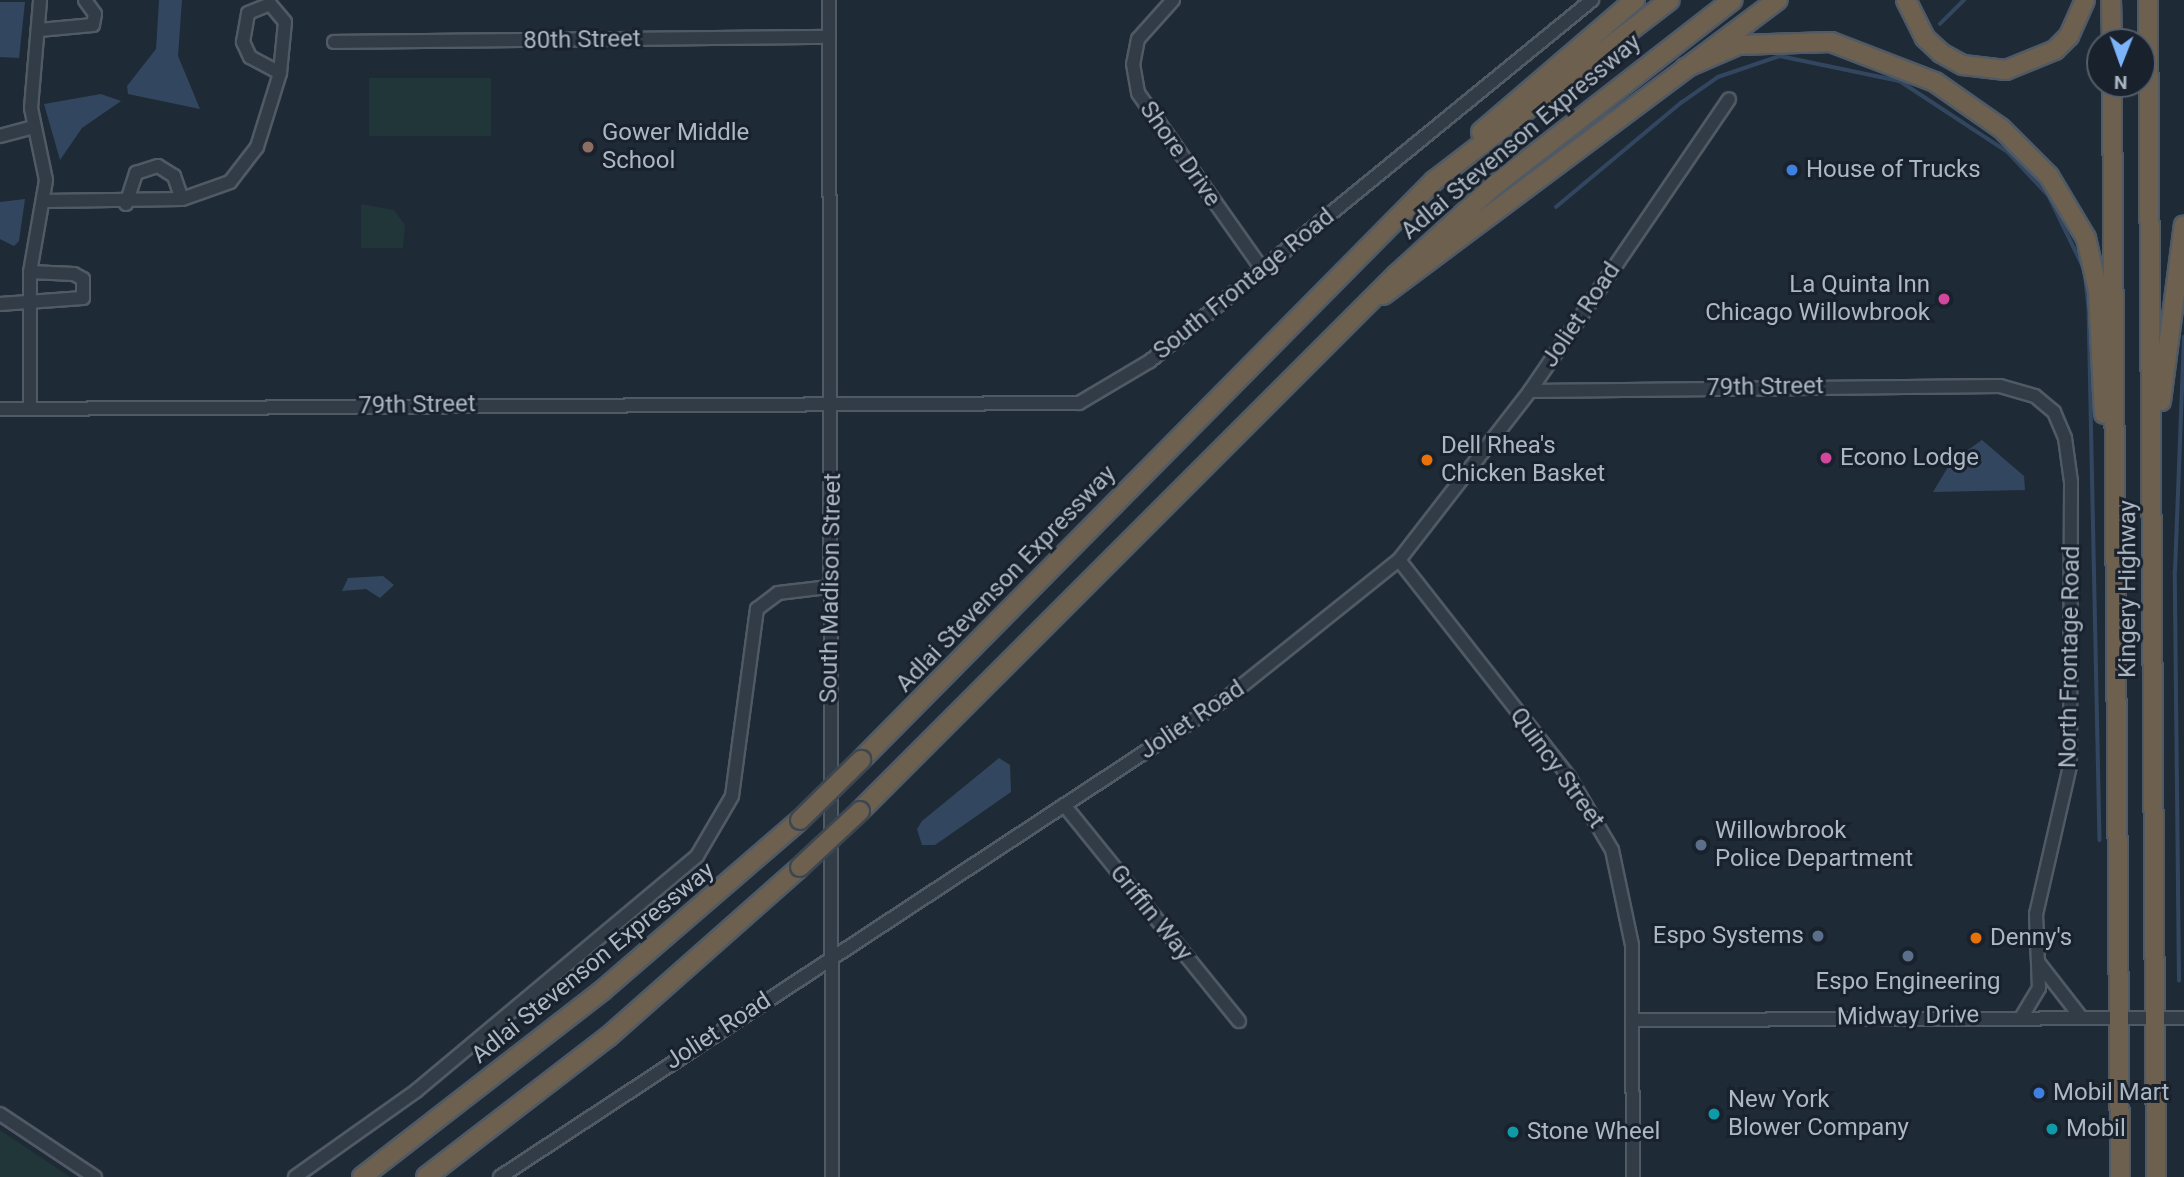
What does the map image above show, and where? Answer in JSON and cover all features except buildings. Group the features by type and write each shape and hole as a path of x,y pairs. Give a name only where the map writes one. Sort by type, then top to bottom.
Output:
{"highway":[{"path":"1434,181 1493,119 1635,0"},
{"name":"Adlai Stevenson Expressway","path":"362,1177 603,990 800,820 1434,181 1671,0"},
{"name":"Adlai Stevenson Expressway","path":"426,1177 608,1037 800,867 860,811 1367,302 1495,185 1733,0"},
{"path":"1367,302 1403,285 1685,68 1778,0"},
{"path":"1906,0 1925,38 1941,53 1963,65 2006,71 2055,50 2069,36 2085,0"},
{"path":"2111,0 2112,28"},
{"name":"Kingery Highway","path":"2148,0 2156,1177"},
{"path":"1685,68 1738,45 1830,42 1936,82 2027,152 2066,197 2086,238 2098,291 2099,377 2113,478"},
{"name":"Kingery Highway","path":"2112,98 2120,1177"},
{"path":"2152,478 2184,225"}],"street":[{"path":"30,409 30,272 44,201 45,163 34,127 40,0"},
{"path":"39,30 93,25 95,14 85,0"},
{"name":"South Madison Street","path":"829,0 834,401 828,587 832,1177"},
{"name":"Shore Drive","path":"1173,0 1138,39 1133,64 1138,93 1262,269"},
{"name":"South Frontage Road","path":"834,401 1079,403 1150,361 1592,0"},
{"path":"44,201 126,204 182,199 230,182 244,168 280,73 285,22 270,4 257,6 242,25 243,42 250,57 280,73"},
{"name":"80th Street","path":"334,42 829,37"},
{"name":"Joliet Road","path":"500,1177 1262,673 1399,560 1530,391 1729,99"},
{"path":"0,136 34,127"},
{"path":"126,204 136,173 158,166 174,176 182,199"},
{"path":"0,304 72,303 86,288 74,274 30,272"},
{"name":"79th Street","path":"1530,391 2000,386"},
{"name":"North Frontage Road","path":"2000,386 2035,396 2054,412 2065,438 2071,482 2070,766 2036,914 2039,988 2022,1016"},
{"name":"79th Street","path":"0,409 834,401"},
{"name":"Quincy Street","path":"1399,560 1569,777 1603,830 1628,909 1633,1020 1633,1177"},
{"path":"295,1177 416,1091 697,856 732,796 757,609 778,593 828,587"},
{"name":"Griffin Way","path":"1064,805 1239,1021"},
{"path":"2038,962 2080,1016"},
{"name":"Midway Drive","path":"1633,1020 2022,1016 2184,1018"},
{"path":"0,1114 95,1177"}],"green space":[{"path":"369,78 491,78 491,136 369,136"},
{"path":"361,204 394,210 405,225 403,248 361,248"},
{"path":"0,1130 70,1177 0,1177"}],"water":[{"path":"159,0 182,0 178,56 200,109 128,94 127,86 156,49"},
{"path":"0,2 25,2 19,58 0,57"},
{"path":"101,94 121,101 82,128 60,160 44,104"},
{"path":"25,199 19,241 14,246 0,239 0,202"},
{"path":"1982,440 2024,476 2025,490 1933,492 1951,462"},
{"path":"383,576 394,585 380,598 366,589 342,591 348,578"},
{"path":"999,758 1010,765 1011,792 935,845 922,845 917,829 922,821"}],"waterway":[{"path":"1940,24 1964,0"},
{"path":"1556,207 1681,103 1718,77 1780,56 1900,81 2008,152 2049,196 2085,270 2089,307 2100,840"},
{"path":"2179,981 2175,571 2184,337"}],"place":[{"name":"Gower Middle School","path":"588,147"},
{"name":"House of Trucks","path":"1792,170"},
{"name":"La Quinta Inn Chicago Willowbrook","path":"1944,299"},
{"name":"Econo Lodge","path":"1826,458"},
{"name":"Dell Rhea's Chicken Basket","path":"1427,460"},
{"name":"Willowbrook Police Department","path":"1701,845"},
{"name":"Espo Systems","path":"1818,936"},
{"name":"Denny's","path":"1976,938"},
{"name":"Espo Engineering","path":"1908,956"},
{"name":"Mobil Mart","path":"2039,1093"},
{"name":"New York Blower Company","path":"1714,1114"},
{"name":"Mobil","path":"2052,1129"},
{"name":"Stone Wheel","path":"1513,1132"}]}
